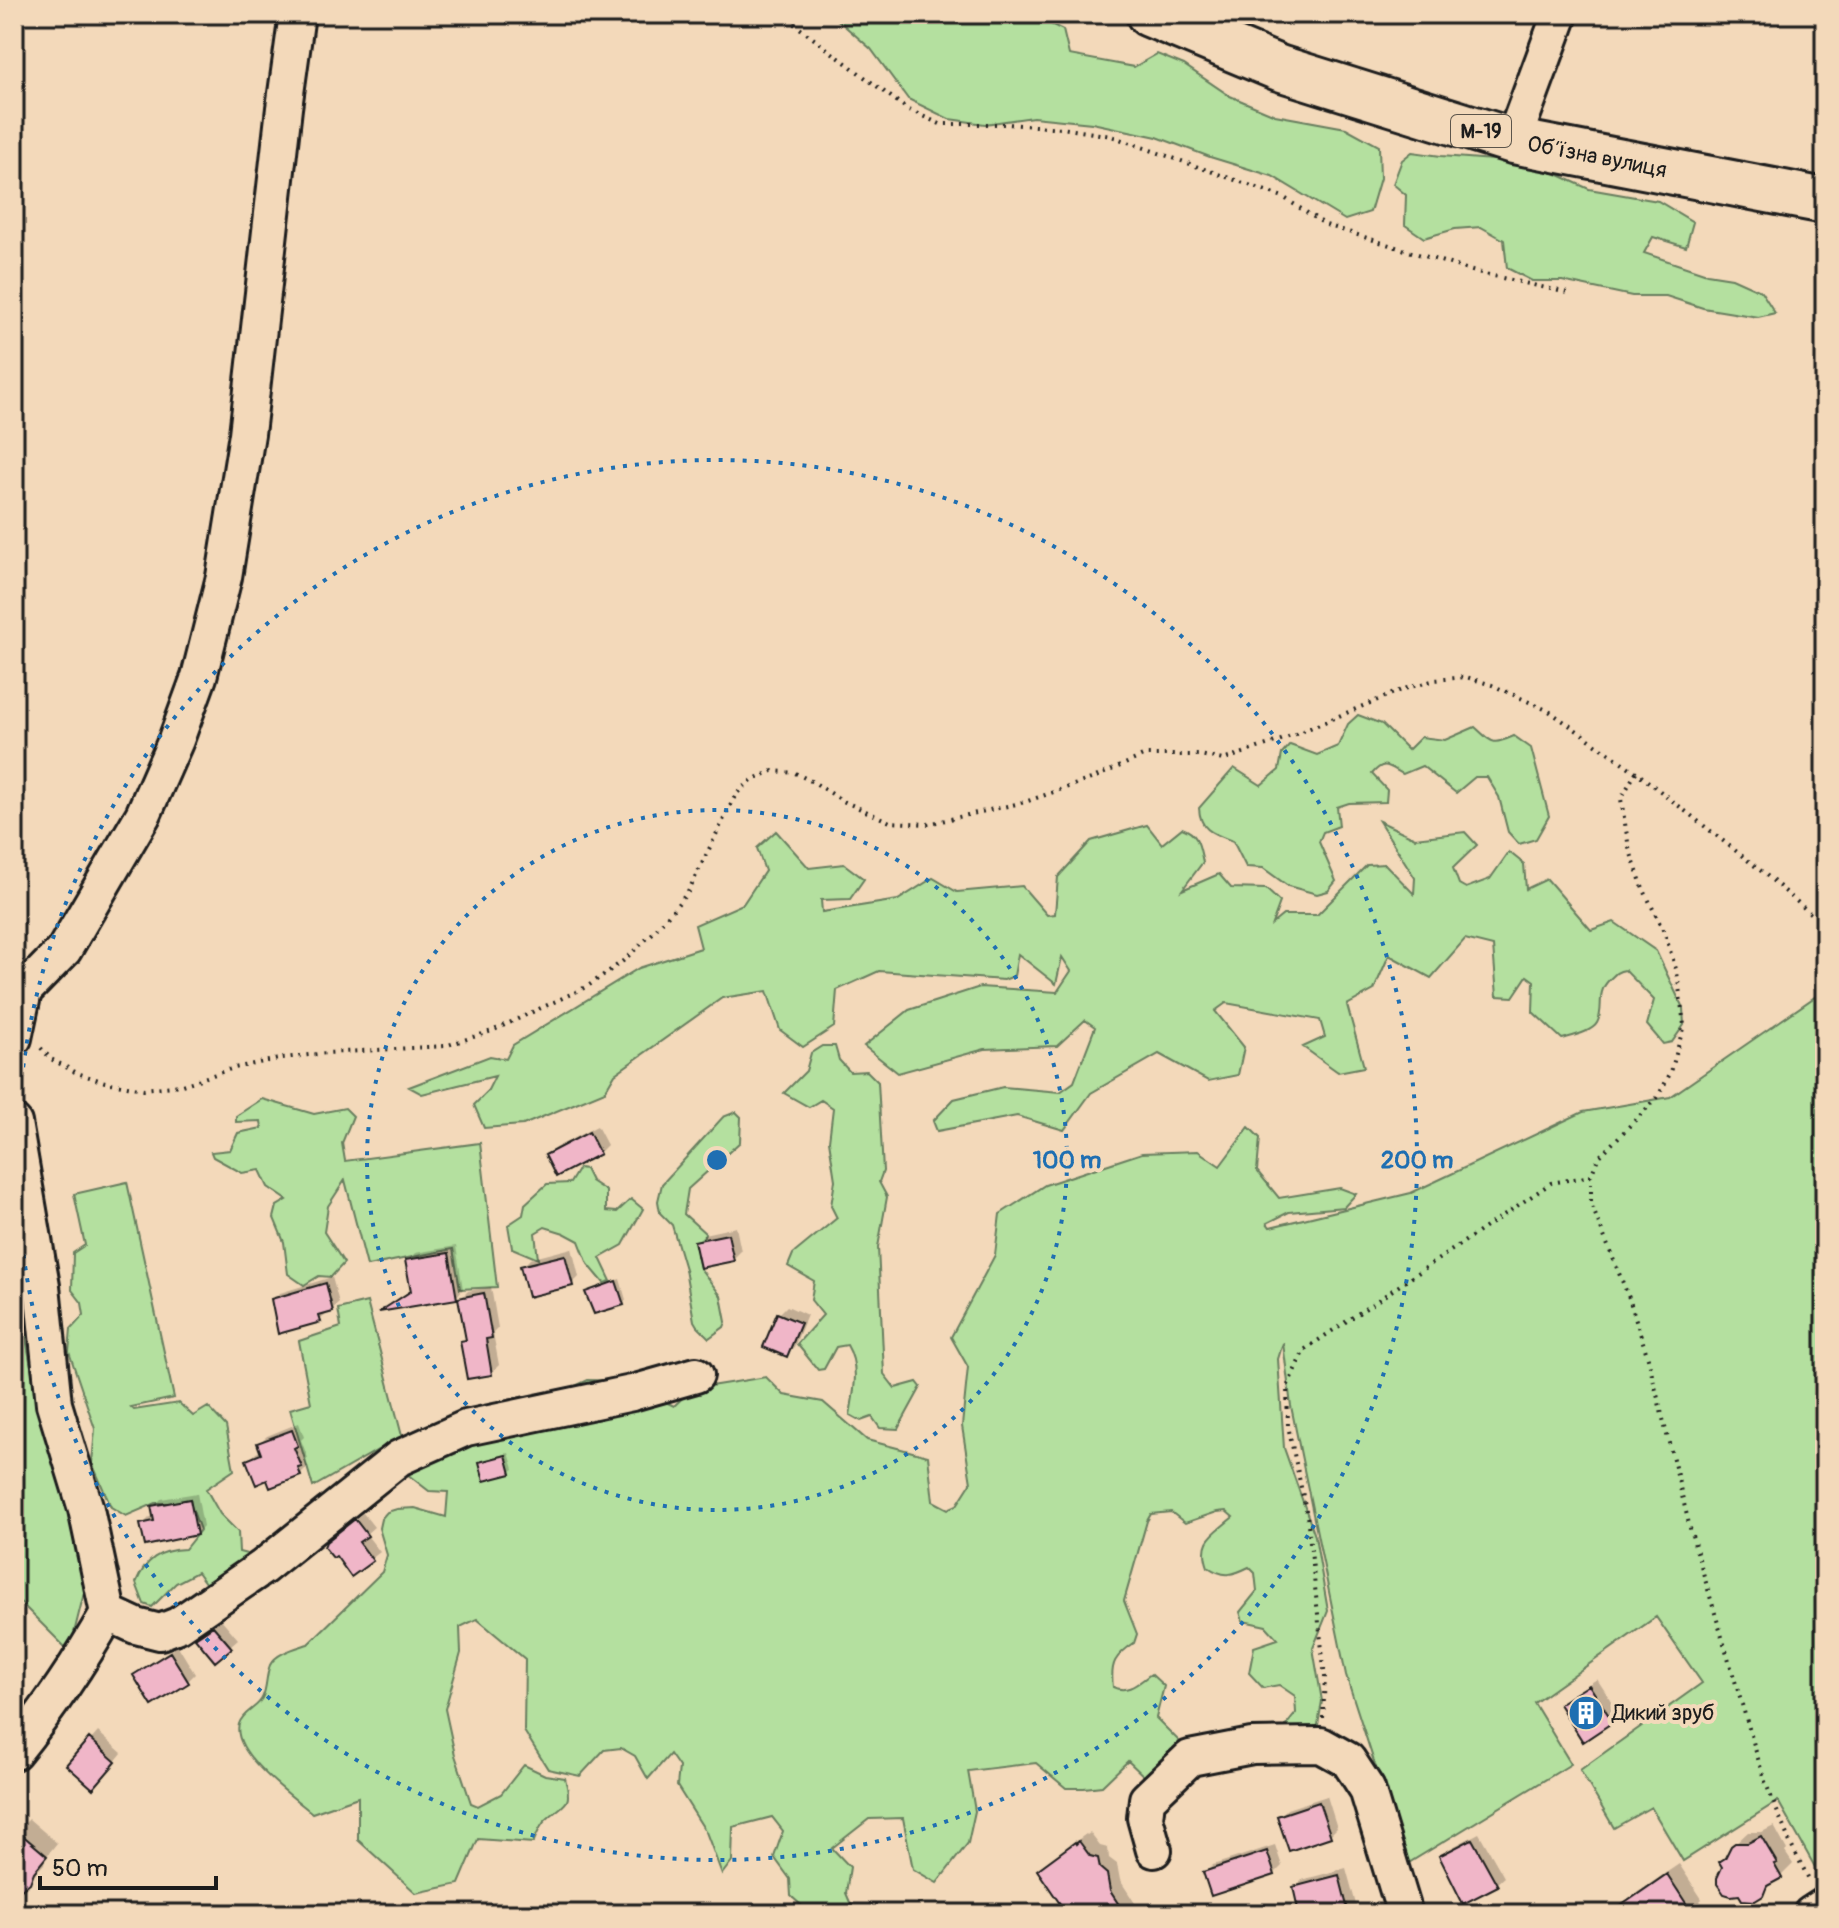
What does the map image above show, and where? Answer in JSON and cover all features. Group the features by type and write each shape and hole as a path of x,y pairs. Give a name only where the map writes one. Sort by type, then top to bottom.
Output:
{"highway":[{"name":"Обʼїзна вулиця","path":"1149,14 1279,68 1513,141 1825,201"}],"street":[{"path":"27,1043 19,989 64,950 143,815 199,677 224,577 247,434 297,14"},
{"path":"1513,141 1560,14"},
{"path":"14,1123 42,1286 54,1404 86,1509 108,1613 54,1702 14,1752"},
{"path":"108,1613 136,1626 160,1632 178,1625 263,1567 399,1458 466,1428 632,1393 696,1375"},
{"path":"1154,1850 1145,1818 1147,1799 1190,1758 1252,1746 1321,1745 1348,1760 1367,1789 1405,1914"}],"path":[{"path":"781,14 907,109 940,124 1008,124 1111,136 1283,197 1326,225 1472,271 1568,293"},
{"path":"27,1043 77,1073 144,1089 182,1085 234,1068 283,1058 445,1046 492,1031 588,986 623,961 654,932 688,892 736,794 753,779 773,771 795,773 843,801 890,822 928,824 1025,802 1091,779 1145,755 1200,755 1223,760 1281,740 1404,689 1435,680 1466,677 1492,685 1549,711 1636,772 1765,874 1825,926"},
{"path":"1636,772 1621,799 1629,848 1677,972 1684,1025 1671,1072 1657,1098 1598,1158 1591,1176 1591,1204 1629,1298 1648,1358 1691,1532 1764,1779 1820,1908"},
{"path":"1321,1745 1325,1677 1307,1515 1288,1426 1287,1387 1304,1350 1551,1183 1591,1176"}],"green space":[{"path":"831,14 1030,14 1063,30 1069,55 1134,67 1157,54 1184,65 1230,96 1275,115 1346,128 1379,146 1380,178 1370,212 1345,220 1272,176 1157,137 1092,123 1033,117 985,124 949,119 908,99 871,49"},
{"path":"1412,152 1507,161 1550,171 1589,189 1658,201 1693,222 1686,247 1653,237 1644,253 1707,274 1732,278 1761,291 1775,313 1758,317 1703,308 1666,296 1632,296 1562,281 1532,281 1507,268 1504,240 1481,227 1455,229 1424,238 1405,225 1406,195 1393,184 1402,160"},
{"path":"1358,715 1382,724 1408,750 1421,737 1445,740 1475,727 1496,742 1514,736 1531,748 1549,816 1536,839 1519,844 1508,832 1499,797 1487,777 1475,777 1456,793 1422,766 1403,774 1386,766 1380,767 1372,774 1387,790 1386,802 1349,803 1337,807 1339,826 1323,832 1319,842 1336,881 1328,891 1317,894 1288,886 1263,868 1246,867 1233,841 1205,827 1199,808 1234,768 1261,785 1279,770 1282,754 1290,745 1317,755 1338,746 1348,724"},
{"path":"1379,821 1415,838 1465,832 1477,845 1453,868 1459,884 1466,888 1490,879 1509,852 1524,864 1526,889 1547,879 1591,930 1614,922 1656,951 1683,1008 1684,1025 1672,1042 1663,1044 1647,1025 1654,1000 1625,970 1616,973 1605,985 1597,1023 1591,1029 1562,1039 1533,1012 1534,981 1527,976 1513,997 1497,996 1493,946 1465,939 1431,978 1389,955 1374,990 1347,1005 1364,1067 1338,1072 1303,1047 1325,1037 1320,1020 1226,1003 1215,1011 1244,1047 1238,1075 1208,1081 1159,1054 1091,1093 1064,1130 1017,1116 937,1131 933,1121 954,1099 1003,1087 1060,1092 1074,1082 1095,1027 1085,1020 1057,1046 985,1049 898,1073 864,1046 909,1010 980,987 1057,992 1071,971 1062,957 1056,984 1018,954 1014,976 1004,980 879,971 837,990 834,1027 803,1047 780,1030 767,991 722,998 615,1074 605,1091 523,1125 484,1128 474,1105 487,1092 495,1076 422,1094 409,1087 490,1056 506,1059 513,1045 639,968 701,948 695,925 743,904 765,871 757,848 776,831 809,868 844,864 864,879 850,899 821,900 822,912 898,900 933,878 957,892 1022,886 1047,915 1055,914 1058,877 1091,841 1147,825 1162,844 1182,828 1195,837 1203,862 1182,890 1219,874 1231,888 1266,889 1280,902 1272,924 1283,915 1317,915 1367,865 1385,864 1414,894 1415,878"},
{"path":"1825,990 1825,1885 1778,1801 1683,1861 1651,1807 1614,1828 1580,1770 1702,1683 1656,1617 1534,1703 1571,1764 1407,1864 1346,1675 1291,1406 1283,1343 1278,1359 1284,1448 1315,1536 1328,1611 1313,1648 1322,1701 1318,1725 1344,1745 1288,1746 1284,1728 1296,1713 1295,1696 1279,1685 1263,1688 1249,1673 1254,1647 1278,1639 1266,1626 1243,1621 1240,1612 1257,1591 1255,1573 1249,1567 1228,1574 1208,1567 1205,1558 1207,1543 1233,1517 1226,1511 1185,1523 1171,1512 1151,1514 1124,1601 1137,1634 1134,1643 1115,1661 1113,1687 1128,1688 1151,1674 1164,1686 1156,1718 1181,1743 1183,1750 1149,1781 1128,1761 1102,1786 1084,1788 1066,1788 1036,1763 968,1771 975,1811 968,1843 937,1883 913,1869 903,1818 869,1819 832,1848 850,1867 846,1893 855,1914 811,1914 791,1896 790,1879 774,1857 783,1831 772,1817 733,1827 732,1861 722,1874 706,1832 677,1786 679,1767 670,1754 648,1779 635,1756 621,1748 604,1750 580,1776 548,1769 524,1731 525,1659 477,1619 460,1627 461,1653 445,1709 455,1755 471,1803 478,1806 501,1794 524,1765 545,1775 565,1778 568,1799 542,1825 533,1843 478,1839 459,1884 416,1893 358,1840 358,1797 312,1813 265,1773 244,1748 239,1724 261,1700 273,1661 308,1644 382,1572 387,1555 379,1528 387,1512 415,1508 446,1517 448,1492 429,1491 398,1467 588,1380 622,1381 674,1406 692,1389 766,1377 784,1395 823,1402 867,1440 928,1456 933,1501 948,1509 957,1505 971,1483 962,1426 968,1367 951,1337 995,1255 1000,1214 1045,1185 1142,1153 1198,1151 1220,1166 1249,1127 1260,1138 1257,1171 1279,1198 1340,1188 1356,1194 1344,1207 1289,1212 1267,1223 1270,1227 1411,1193 1583,1112 1670,1097"},
{"path":"822,1046 835,1046 839,1060 850,1072 867,1071 878,1082 883,1171 879,1182 887,1197 878,1247 884,1374 895,1388 917,1382 921,1387 898,1429 880,1428 872,1417 861,1421 850,1415 855,1370 847,1345 836,1347 824,1369 818,1370 797,1344 823,1315 811,1300 814,1281 788,1266 793,1254 837,1218 831,1206 835,1180 829,1141 833,1108 821,1100 809,1107 784,1093 806,1071 811,1053"},
{"path":"262,1099 314,1114 345,1108 353,1116 342,1143 345,1161 480,1143 497,1287 460,1289 453,1249 367,1266 345,1180 328,1206 324,1232 344,1263 331,1277 319,1276 304,1285 288,1274 284,1242 274,1218 277,1206 287,1200 268,1187 260,1170 242,1173 213,1157 211,1152 230,1150 238,1133 262,1128 261,1121 236,1122 236,1116"},
{"path":"736,1112 741,1117 740,1142 688,1189 684,1214 705,1233 697,1256 700,1268 721,1296 726,1322 709,1338 694,1321 685,1269 672,1225 660,1213 658,1201 662,1184 723,1117"},
{"path":"579,1168 585,1169 591,1181 606,1191 606,1211 617,1212 631,1199 643,1209 623,1245 600,1258 611,1281 604,1283 588,1264 579,1241 564,1233 545,1227 535,1233 538,1259 512,1248 508,1225 523,1215 525,1204 547,1184 570,1183"},
{"path":"127,1182 174,1398 131,1407 134,1410 179,1403 193,1416 208,1407 226,1426 234,1470 206,1489 220,1514 238,1532 239,1552 251,1555 211,1591 197,1572 176,1583 152,1607 144,1604 136,1583 144,1568 154,1557 185,1549 200,1530 190,1503 156,1503 126,1516 111,1507 92,1463 95,1429 69,1352 71,1329 84,1315 82,1303 72,1290 73,1253 85,1245 74,1194"},
{"path":"14,1270 41,1423 78,1539 84,1593 72,1641 66,1648 14,1596"},
{"path":"367,1302 402,1436 313,1487 290,1409 311,1403 299,1341 341,1327 338,1309"}],"building":[{"path":"589,1132 600,1154 556,1177 545,1155"},
{"path":"728,1234 734,1261 700,1268 694,1241"},
{"path":"449,1253 457,1299 379,1312 411,1291 405,1260"},
{"path":"565,1255 573,1286 528,1297 520,1266"},
{"path":"616,1281 624,1305 594,1314 585,1292"},
{"path":"326,1283 333,1312 319,1316 321,1322 278,1334 271,1299"},
{"path":"484,1293 492,1338 486,1339 492,1375 467,1379 460,1341 466,1340 458,1298"},
{"path":"777,1313 801,1323 787,1357 763,1347"},
{"path":"292,1430 298,1446 294,1448 302,1467 298,1468 301,1476 270,1488 267,1480 256,1485 246,1460 261,1454 257,1443"},
{"path":"506,1455 511,1474 484,1481 479,1462"},
{"path":"190,1499 197,1535 145,1546 140,1524 154,1521 151,1506"},
{"path":"355,1519 368,1536 359,1542 373,1561 351,1577 336,1556 333,1558 324,1547"},
{"path":"213,1626 232,1648 215,1662 195,1638"},
{"path":"170,1652 189,1683 152,1706 133,1675"},
{"name":"Дикий зруб","path":"1589,1685 1613,1722 1583,1742 1559,1704"},
{"path":"89,1738 116,1762 93,1789 66,1765"},
{"path":"1319,1802 1331,1837 1289,1851 1277,1816"},
{"path":"14,1828 47,1856 34,1872 30,1883 14,1896"},
{"path":"1761,1836 1782,1878 1767,1886 1763,1896 1755,1901 1724,1894 1717,1884 1722,1867 1719,1862 1735,1843 1748,1843"},
{"path":"1472,1839 1498,1886 1463,1904 1439,1856"},
{"path":"1079,1841 1090,1856 1098,1858 1100,1868 1107,1874 1110,1891 1125,1914 1067,1914 1037,1870"},
{"path":"1267,1851 1275,1875 1211,1896 1203,1872"},
{"path":"1667,1874 1693,1914 1609,1914"},
{"path":"1339,1875 1349,1914 1303,1914 1301,1908 1298,1909 1293,1887"}],"place":[{"name":"Дикий зруб","path":"1586,1713"}]}
